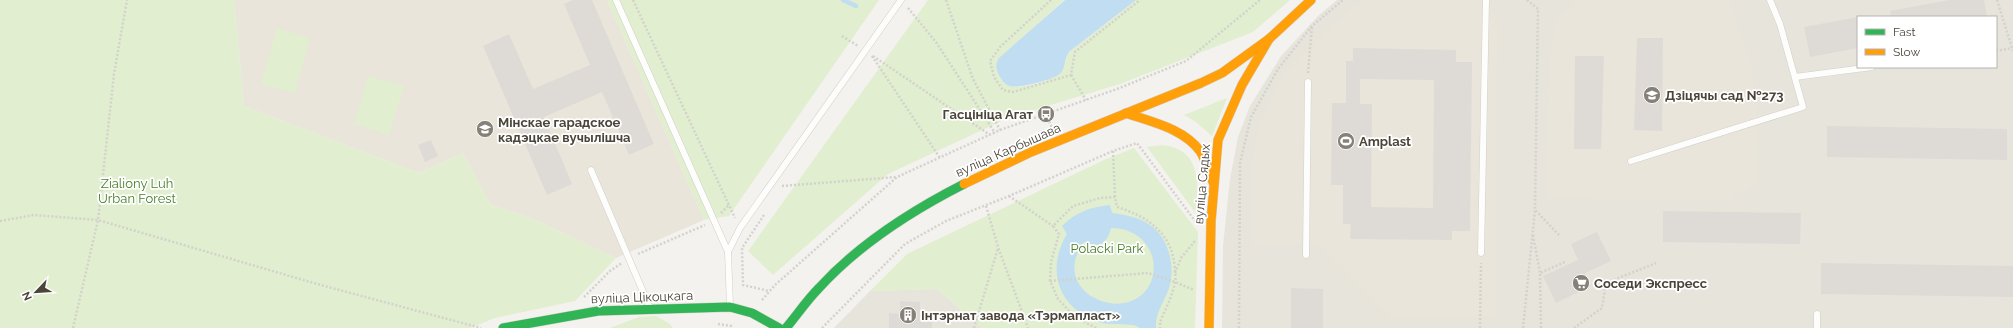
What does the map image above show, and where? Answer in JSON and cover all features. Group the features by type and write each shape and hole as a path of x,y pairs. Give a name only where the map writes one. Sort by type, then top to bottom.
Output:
{"main road":[{"name":"вуліца Сядых","path":"1209,328 1210,255 1218,140 1224,122 1242,85 1269,39 1311,0"},
{"name":"вуліца Карбышава","path":"786,328 806,301 828,278 854,254 884,230 965,182 1126,114 1180,93 1222,73 1269,39"},
{"path":"1126,114 1175,131 1190,139 1200,151 1214,184"},
{"name":"вуліца Цікоцкага","path":"503,328 598,311 650,308 730,307 752,313 778,328"}],"lane":[{"path":"616,0 728,252 730,307"},
{"path":"728,252 740,228 901,0"},
{"path":"1481,253 1486,0"},
{"path":"1631,161 1803,107 1780,24 1770,0"},
{"path":"1795,77 1864,68"},
{"path":"1306,255 1308,82"},
{"path":"591,170 650,308"},
{"path":"1817,314 1817,328"}],"path":[{"path":"73,328 98,220 114,74 127,0"},
{"path":"633,0 740,228"},
{"path":"946,0 973,80 1000,130"},
{"path":"1051,0 1000,47 990,61 994,77 1003,90 1013,92 1071,75"},
{"path":"1086,100 1071,75 1075,52 1140,0"},
{"path":"762,300 770,291 897,177 995,132 1086,100 1186,61 1260,0"},
{"path":"1239,328 1240,163 1251,117 1278,69 1312,26 1343,0"},
{"path":"1522,328 1535,210 1538,9 1527,0"},
{"path":"1997,0 2013,50 1997,51"},
{"path":"903,13 910,4"},
{"path":"908,8 936,42 995,132"},
{"path":"1308,82 1312,26"},
{"path":"842,36 858,46"},
{"path":"871,54 990,135"},
{"path":"867,60 871,54"},
{"path":"871,54 940,158"},
{"path":"822,328 905,244 946,221 986,206 1113,151 1137,143 1196,221 1196,228"},
{"path":"1113,151 1115,197 1117,207 1134,212 1152,222 1167,240 1174,261 1176,282 1160,322 1160,328"},
{"path":"782,186 897,177"},
{"path":"778,192 786,180"},
{"path":"1009,196 1053,226 1060,234 1051,262 1050,281 1058,299 1075,317 1096,328"},
{"path":"1053,226 1073,206 1100,198 1115,197"},
{"path":"986,206 998,247 1028,328"},
{"path":"1535,210 1559,235"},
{"path":"766,211 742,248 743,285 770,291"},
{"path":"0,221 34,215 98,220 317,284 481,328"},
{"path":"583,298 610,272 629,258 714,221"},
{"path":"1533,232 1540,273 1541,328"},
{"path":"1175,273 1181,258 1196,240 1196,234"},
{"path":"974,328 998,247"},
{"path":"1480,328 1481,253"},
{"path":"1540,273 1565,262"},
{"path":"1574,328 1602,308 1606,283 1656,263"},
{"path":"1050,281 1153,274 1176,282"}],"shaded area":[{"name":"Мінскае гарадское кадэцкае вучылішча","path":"234,0 607,0 704,220 616,258 531,218 490,204 463,153 419,173 244,106"},
{"path":"1337,0 2013,0 2013,328 1222,328 1223,246 1230,179 1238,137 1250,106 1281,56 1318,16"},
{"path":"1364,0 1481,0 1497,18 1496,317 1392,318 1319,244 1252,244 1252,162 1260,122 1285,73 1331,26"},
{"name":"Дзіцячы сад №273","path":"1578,0 1729,0 1752,69 1756,122 1757,181 1729,201 1548,198 1550,57 1557,19"},
{"path":"937,289 982,328 834,328 870,291"}],"green space":[{"name":"Zialiony Luh Urban Forest","path":"0,0 234,0 244,106 419,173 463,153 490,204 531,218 616,258 575,301 495,318 470,328 0,328"},
{"path":"607,0 879,0 729,216 704,220"},
{"path":"928,0 1064,0 998,60 998,72 1014,87 1027,86 1041,82 1059,73 1065,64 1067,55 1070,51 1136,0 1290,0 1253,32 1120,84 1008,118 888,174 773,275 748,251"},
{"path":"277,28 310,38 295,93 261,84"},
{"path":"368,76 404,86 389,135 354,124"},
{"path":"1227,98 1212,136 1196,122 1184,115"},
{"path":"1162,145 1175,148 1184,153 1191,161 1197,180 1197,215 1147,147"},
{"name":"Polacki Park","path":"1134,148 1198,232 1195,328 982,328 937,289 870,291 907,254 1106,159"},
{"path":"656,316 670,324 673,328 610,328 639,317"}],"water":[{"path":"1065,0 1136,0 1070,51 1066,57 1063,70 1058,75 1034,84 1014,87 1003,82 996,66 999,58"},
{"path":"1110,205 1112,213 1132,217 1146,222 1156,230 1166,244 1171,260 1171,277 1170,285 1157,316 1156,328 1140,328 1133,325 1107,324 1098,322 1080,313 1063,294 1057,271 1057,259 1067,234 1062,226 1067,221 1084,211","holes":["1111,228 1117,228 1133,233 1146,244 1151,253 1154,269 1151,282 1141,296 1127,302 1111,303 1096,299 1083,290 1076,277 1075,261 1084,242 1094,245 1102,244 1107,238"]}],"building":[{"path":"573,0 592,0 654,144 629,155 602,92 544,117 572,184 547,195 483,46 509,34 533,89 590,65 564,4"},
{"path":"1949,0 1984,0 1987,16 1891,16 1890,11"},
{"path":"1857,17 1857,48 1810,57 1804,27"},
{"path":"1637,38 1663,38 1662,131 1634,130"},
{"path":"1353,48 1456,50 1456,62 1472,62 1470,231 1452,231 1452,240 1350,239 1351,224 1343,224 1343,185 1331,185 1332,103 1346,103 1346,61 1353,61","holes":["1360,79 1434,80 1433,208 1371,207 1372,104 1360,104"]},
{"path":"1575,56 1604,56 1601,149 1574,149"},
{"path":"1827,126 2007,129 2007,160 1827,157"},
{"path":"431,140 438,156 425,162 418,145"},
{"path":"1663,211 1801,213 1800,244 1663,242"},
{"path":"1597,232 1611,261 1585,273 1591,286 1556,303 1543,276 1578,260 1571,244"},
{"path":"1821,263 2013,266 2013,297 1821,294"},
{"path":"1291,288 1323,289 1323,328 1291,328"},
{"name":"Інтэрнат завода «Тэрмапласт»","path":"900,301 920,302 920,314 932,315 932,328 889,328 889,313 900,314"}],"waterway":[{"path":"843,0 856,6"}],"traffic: fast":[{"path":"786,328 819,288 868,243 905,217 964,184"},
{"path":"503,328 598,311 730,307 752,313 779,328"}],"traffic: slow":[{"path":"1209,328 1211,221 1218,140 1242,85 1269,39 1311,0"},
{"path":"964,184 1031,152 1201,83 1222,73 1269,39"},
{"path":"1126,113 1176,131 1193,143 1200,151 1206,162 1213,182"}],"place":[{"name":"Дзіцячы сад №273","path":"1652,95"},
{"name":"Гасцініца Агат","path":"1046,114"},
{"name":"Мінскае гарадское кадэцкае вучылішча","path":"485,129"},
{"name":"Amplast","path":"1346,141"},
{"name":"Соседи Экспресс","path":"1581,283"},
{"name":"Інтэрнат завода «Тэрмапласт»","path":"908,315"}]}
